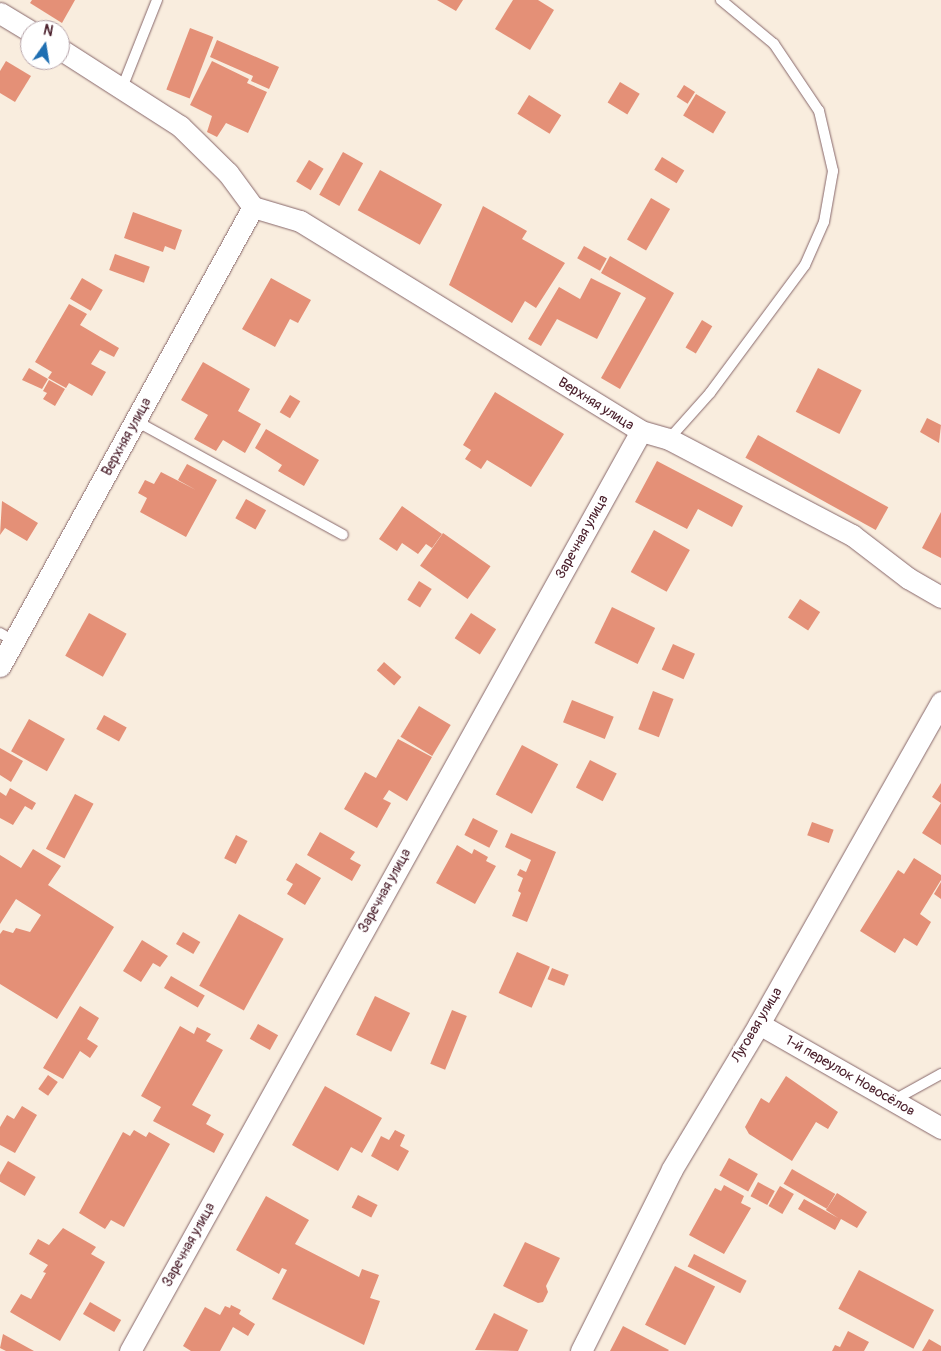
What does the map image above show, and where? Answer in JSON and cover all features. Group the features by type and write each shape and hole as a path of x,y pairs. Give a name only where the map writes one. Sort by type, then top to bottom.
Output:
{"street":[{"path":"0,13 20,25"},
{"path":"70,55 180,126 228,173 253,206"},
{"name":"Верхняя улица","path":"0,666 7,637 136,421 253,206 300,221 641,432 669,439 852,535 908,578 941,597"},
{"name":"Заречная улица","path":"130,1351 641,432"},
{"name":"Луговая улица","path":"581,1351 672,1169 759,1024 941,702"},
{"name":"1-й переулок Новосёлов","path":"759,1024 941,1128"}],"lane":[{"path":"122,88 156,0"},
{"path":"669,439 710,393 805,264 824,222 833,171 819,111 774,44 721,0"},
{"path":"136,421 343,534"},
{"path":"894,1100 941,1074"}],"building":[{"path":"32,0 75,0 64,20 57,20 30,3"},
{"path":"437,0 463,0 456,11"},
{"path":"513,0 538,0 554,10 530,50 495,29"},
{"path":"190,28 213,37 190,99 166,90"},
{"path":"217,40 279,67 269,89 251,81 253,76 210,57"},
{"path":"6,61 31,76 15,102 0,93 0,71"},
{"path":"212,61 249,79 247,83 267,92 248,133 226,123 217,137 207,132 212,116 190,105"},
{"path":"620,82 640,94 627,114 608,103"},
{"path":"684,85 695,92 688,104 677,97"},
{"path":"696,94 726,112 713,133 683,115"},
{"path":"529,95 561,115 550,134 517,114"},
{"path":"343,152 363,163 339,206 319,195"},
{"path":"662,157 684,170 677,183 654,170"},
{"path":"309,160 324,169 311,190 296,181"},
{"path":"380,170 442,204 420,245 358,210"},
{"path":"651,198 670,209 646,251 627,240"},
{"path":"483,206 527,231 522,239 565,263 536,308 525,301 512,323 449,285"},
{"path":"133,212 182,230 175,250 165,246 163,252 124,238"},
{"path":"584,246 607,259 600,271 577,258"},
{"path":"115,254 150,267 144,283 109,270"},
{"path":"610,256 674,293 620,389 601,378 646,298 601,273"},
{"path":"82,278 103,290 91,311 70,299"},
{"path":"271,278 311,300 298,323 290,319 275,347 242,329"},
{"path":"591,278 621,293 597,339 557,319 541,346 528,339 559,287 580,299"},
{"path":"69,304 87,314 80,325 119,348 114,357 100,350 91,364 106,372 92,396 69,383 66,388 48,378 52,372 35,362"},
{"path":"702,320 712,326 696,354 686,347"},
{"path":"203,362 250,389 238,411 261,424 245,453 223,440 216,451 194,439 208,415 181,400"},
{"path":"29,368 48,379 42,389 22,380"},
{"path":"818,368 862,390 839,434 796,412"},
{"path":"49,380 65,389 55,406 43,399 47,393 43,391"},
{"path":"495,392 564,434 531,487 487,460 481,469 465,459 471,450 463,445"},
{"path":"290,395 300,401 290,418 280,412"},
{"path":"927,418 941,425 939,443 920,432"},
{"path":"266,429 319,460 304,486 278,471 282,465 255,448"},
{"path":"758,435 888,507 876,530 745,458"},
{"path":"657,461 743,506 732,527 698,509 687,529 635,502"},
{"path":"187,464 217,480 186,537 140,512 147,498 138,493 145,480 154,484 161,472 196,490 178,480"},
{"path":"246,499 266,510 255,529 235,518"},
{"path":"2,501 38,523 27,541 5,528 0,535"},
{"path":"402,506 442,534 432,548 426,544 418,554 402,543 397,551 379,539"},
{"path":"941,512 941,558 922,548"},
{"path":"654,530 690,550 667,592 631,572"},
{"path":"443,533 491,566 468,599 420,566"},
{"path":"419,581 432,589 420,608 407,600"},
{"path":"800,599 820,612 808,631 788,617"},
{"path":"612,607 655,628 638,664 594,643"},
{"path":"89,613 127,634 103,677 65,656"},
{"path":"471,613 496,629 480,654 455,638"},
{"path":"673,644 695,654 684,679 662,670"},
{"path":"384,662 401,677 394,685 377,670"},
{"path":"653,691 674,699 659,737 638,729"},
{"path":"572,700 614,717 605,739 563,722"},
{"path":"419,706 451,725 432,756 400,737"},
{"path":"104,715 127,728 119,742 96,729"},
{"path":"29,719 65,739 47,771 11,751"},
{"path":"398,739 432,757 407,801 389,790 383,799 391,803 377,828 344,809 365,772 376,778"},
{"path":"522,745 558,764 532,814 496,794"},
{"path":"0,748 23,761 11,782 0,775"},
{"path":"590,760 617,774 603,801 576,788"},
{"path":"941,783 941,803 932,797"},
{"path":"10,788 36,803 32,810 25,806 13,825 0,818 0,792 6,796"},
{"path":"75,794 94,804 64,859 46,849"},
{"path":"941,803 941,845 922,833"},
{"path":"473,818 498,831 489,848 464,835"},
{"path":"812,822 834,830 829,843 807,835"},
{"path":"320,832 355,852 350,859 361,865 352,881 307,855"},
{"path":"511,833 556,852 527,922 512,916 521,893 518,891 523,878 517,875 520,869 526,872 531,860 505,847"},
{"path":"236,835 248,841 236,864 224,858"},
{"path":"457,845 472,854 474,849 488,857 486,861 496,866 475,904 436,883"},
{"path":"33,849 61,866 48,885 114,927 57,1019 0,984 0,934 3,930 13,933 16,928 30,932 41,915 16,899 0,924 0,855 21,868"},
{"path":"914,858 941,875 941,880 920,914 931,922 917,946 904,938 895,953 860,931 898,870 904,874"},
{"path":"296,863 321,878 305,905 287,894 293,884 286,880"},
{"path":"941,882 941,899 934,894"},
{"path":"239,914 284,939 244,1010 199,986"},
{"path":"183,932 200,942 193,954 176,944"},
{"path":"142,940 168,956 160,967 153,963 141,982 123,971"},
{"path":"517,952 550,967 532,1008 499,993"},
{"path":"552,968 569,975 564,986 548,979"},
{"path":"171,976 205,996 198,1008 164,988"},
{"path":"375,996 410,1013 391,1052 356,1035"},
{"path":"80,1006 99,1018 87,1039 98,1046 90,1058 80,1051 63,1079 43,1068"},
{"path":"452,1010 467,1016 445,1070 430,1064"},
{"path":"258,1024 278,1035 270,1050 250,1039"},
{"path":"180,1026 194,1034 197,1027 211,1034 206,1041 223,1050 192,1105 211,1115 206,1124 224,1134 214,1153 153,1121 161,1107 141,1096"},
{"path":"48,1075 58,1082 48,1096 38,1089"},
{"path":"786,1076 838,1112 828,1129 816,1122 792,1161 749,1134 745,1127 761,1098 769,1103"},
{"path":"325,1086 382,1118 362,1153 351,1147 338,1171 292,1145"},
{"path":"22,1106 37,1115 15,1153 0,1145 0,1127 7,1115 14,1119"},
{"path":"134,1130 146,1137 149,1132 170,1144 124,1227 111,1220 105,1229 79,1213 123,1132 130,1136"},
{"path":"395,1130 405,1135 400,1146 409,1151 398,1171 371,1156 381,1136 389,1140"},
{"path":"729,1158 758,1174 748,1191 719,1175"},
{"path":"8,1161 36,1177 25,1196 0,1182 0,1175"},
{"path":"792,1169 835,1194 827,1209 784,1184"},
{"path":"758,1182 775,1191 767,1205 750,1196"},
{"path":"724,1185 744,1196 741,1203 751,1208 724,1254 689,1235 715,1188 721,1191"},
{"path":"780,1186 794,1194 782,1214 768,1206"},
{"path":"837,1193 867,1212 857,1228 841,1219 835,1230 798,1209 804,1199 838,1218 826,1210"},
{"path":"358,1195 378,1205 371,1217 352,1207"},
{"path":"266,1196 309,1220 295,1244 359,1277 362,1269 379,1275 370,1298 380,1301 364,1345 272,1299 287,1270 282,1268 279,1274 236,1250"},
{"path":"63,1228 96,1247 91,1254 105,1262 60,1341 10,1312 21,1294 31,1299 46,1273 43,1272 48,1265 29,1254 38,1239 49,1245"},
{"path":"525,1242 560,1258 546,1286 548,1292 543,1302 538,1303 503,1286"},
{"path":"694,1254 747,1281 740,1293 688,1266"},
{"path":"675,1266 715,1286 685,1345 645,1325"},
{"path":"859,1270 934,1310 913,1349 838,1309"},
{"path":"90,1302 121,1320 114,1332 83,1314"},
{"path":"231,1305 241,1310 239,1314 255,1324 248,1336 233,1327 220,1351 191,1351 183,1346 205,1307 220,1315 225,1306 230,1308"},
{"path":"494,1313 528,1330 518,1351 475,1350"},
{"path":"623,1326 669,1350 610,1351"},
{"path":"848,1331 869,1342 864,1351 832,1351 835,1345 840,1347"},
{"path":"3,1334 34,1351 6,1351 0,1348"},
{"path":"929,1339 941,1346 941,1351 922,1351"}]}
